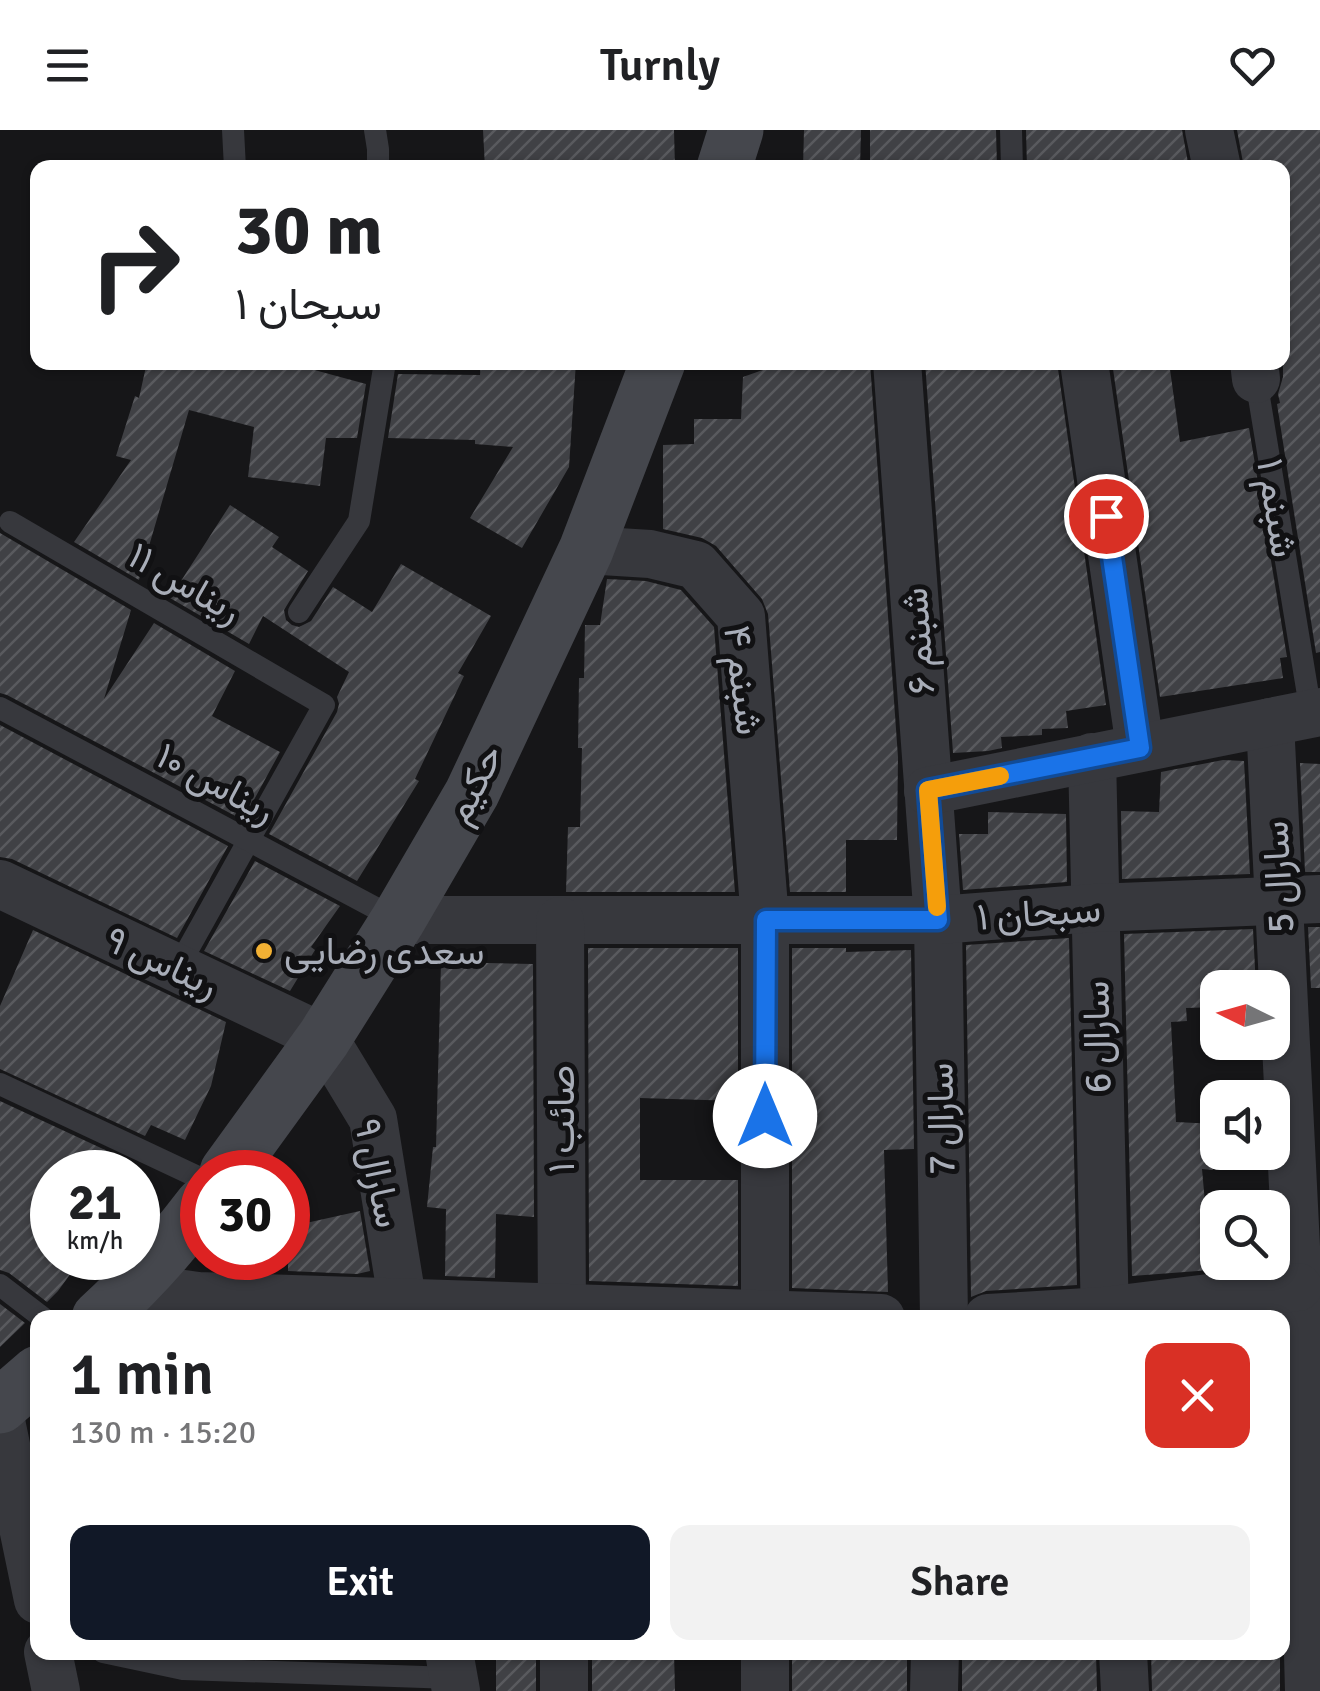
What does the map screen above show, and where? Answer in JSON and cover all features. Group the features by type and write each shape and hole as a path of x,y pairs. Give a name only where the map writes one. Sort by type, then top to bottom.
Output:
{"street":[{"path":"727,160 736,130"},
{"path":"1209,130 1215,160"},
{"name":"حکیم","path":"242,1150 324,1038 472,793 586,550 655,370"},
{"name":"شبنم ۶","path":"898,370 938,920"},
{"path":"1085,370 1140,748"},
{"name":"شبنم ۴","path":"586,550 650,554 696,566 741,616 766,920 765,1310"},
{"path":"928,790 1300,716"},
{"name":"سارال 5","path":"1300,716 1306,1178 1298,1287 1311,1440 1309,1691"},
{"name":"سارال 6","path":"1092,757 1104,1310"},
{"name":"ریناس ۹","path":"0,884 324,1038"},
{"name":"سبحان ۱","path":"398,920 938,920 1094,908 1300,901"},
{"name":"صائب ۱","path":"560,920 562,1310"},
{"name":"سارال 7","path":"938,920 944,1310"},
{"name":"سارال ۹","path":"324,1038 373,1119 404,1310"},
{"path":"116,1302 180,1233"},
{"path":"1133,1310 1298,1287"},
{"path":"116,1302 352,1310"},
{"path":"0,1406 30,1380"},
{"path":"0,1416 30,1561"},
{"path":"50,1660 56,1691"},
{"path":"564,1660 564,1691"},
{"path":"765,1660 765,1691"},
{"path":"934,1691 935,1660"},
{"path":"1124,1660 1126,1691"}],"lane":[{"path":"233,130 235,160"},
{"path":"375,130 377,160"},
{"path":"1011,130 1012,160"},
{"path":"299,612 360,522 385,370"},
{"name":"شبنم ۱","path":"1255,371 1300,716"},
{"name":"ریناس ۱۱","path":"10,522 324,704 248,840"},
{"name":"ریناس ۱۰","path":"0,708 398,920"},
{"path":"177,968 248,840"},
{"path":"0,1084 180,1169"},
{"path":"0,1285 33,1310"},
{"path":"183,1661 453,1674"}],"building":[{"path":"483,130 674,130 675,160 485,160"},
{"path":"804,130 861,130 860,160 803,160"},
{"path":"870,130 996,130 997,160 870,160"},
{"path":"1026,130 1182,130 1188,160 1027,160"},
{"path":"1237,130 1320,130 1320,652 1316,653 1277,404 1283,370 1290,370 1290,160 1243,160"},
{"path":"145,370 314,370 366,384 357,438 326,438 320,486 248,477 254,427 189,410 139,580 74,542 131,460 116,456 135,396 139,398"},
{"path":"480,370 575,370 569,467 522,548 470,518 513,447 475,444 475,440 388,438 398,374 480,375"},
{"path":"763,370 871,370 898,757 897,840 846,840 846,892 790,892 768,614 762,599 716,546 702,538 663,529 663,445 694,444 694,419 741,419 743,377"},
{"path":"926,370 1058,370 1106,705 1066,711 1068,728 1042,729 1042,735 1001,737 1002,748 953,753"},
{"path":"1113,370 1170,370 1180,442 1249,428 1287,657 1280,658 1283,678 1160,697"},
{"path":"230,505 279,537 272,547 308,571 284,610 292,625 299,627 311,621 333,587 372,612 401,564 491,616 458,673 464,676 415,779 419,781 357,881 269,834 337,712 337,697 349,672 263,616 249,644 170,598"},
{"path":"0,533 131,610 104,699 154,623 235,671 212,716 280,752 243,820 0,693"},
{"path":"607,579 646,581 681,590 714,627 735,892 566,892 568,827 580,827 579,678 584,678 585,625 600,625"},
{"path":"0,725 228,846 177,938 12,859 0,857"},
{"path":"1223,760 1244,761 1250,874 1122,879 1121,811 1159,812 1161,772"},
{"path":"1300,763 1320,764 1320,872 1305,872"},
{"path":"988,812 1066,814 1067,882 963,890 959,834 988,834"},
{"path":"255,861 340,906 311,947 315,950 290,991 204,951"},
{"path":"1308,927 1320,927 1320,988 1311,988"},
{"path":"1253,929 1255,970 1200,970 1200,1008 1186,1008 1187,1021 1171,1022 1176,1122 1200,1123 1204,1190 1200,1190 1200,1271 1132,1276 1124,934"},
{"path":"33,930 226,1022 211,1086 185,1140 151,1125 145,1136 0,1069 0,1006"},
{"path":"1069,938 1077,1285 986,1291 971,1297 966,945"},
{"path":"588,948 738,948 738,1101 640,1098 640,1180 738,1180 738,1286 589,1281"},
{"path":"792,948 846,948 846,952 911,950 914,1149 884,1150 888,1292 792,1288"},
{"path":"441,962 533,964 534,1217 496,1214 495,1278 445,1276 446,1209 427,1207 436,1147"},
{"path":"0,1101 105,1150 30,1150 30,1280 66,1280 58,1291 47,1302 0,1270"},
{"path":"360,1211 370,1271 310,1272 310,1222"},
{"path":"0,1304 25,1323 0,1347"},
{"path":"496,1660 536,1660 536,1691 496,1691"},
{"path":"592,1660 674,1660 675,1691 592,1691"},
{"path":"792,1660 907,1660 907,1691 792,1691"},
{"path":"962,1660 1096,1660 1097,1691 962,1691"},
{"path":"1151,1660 1280,1660 1280,1691 1152,1691"}],"slow traffic":[{"path":"937,907 928,790 1000,776"}],"place":[{"name":"سعدی رضایی","path":"264,951"}],"route":[{"path":"765,1116 766,920 938,920 928,790 1140,748 1106,516"}]}
